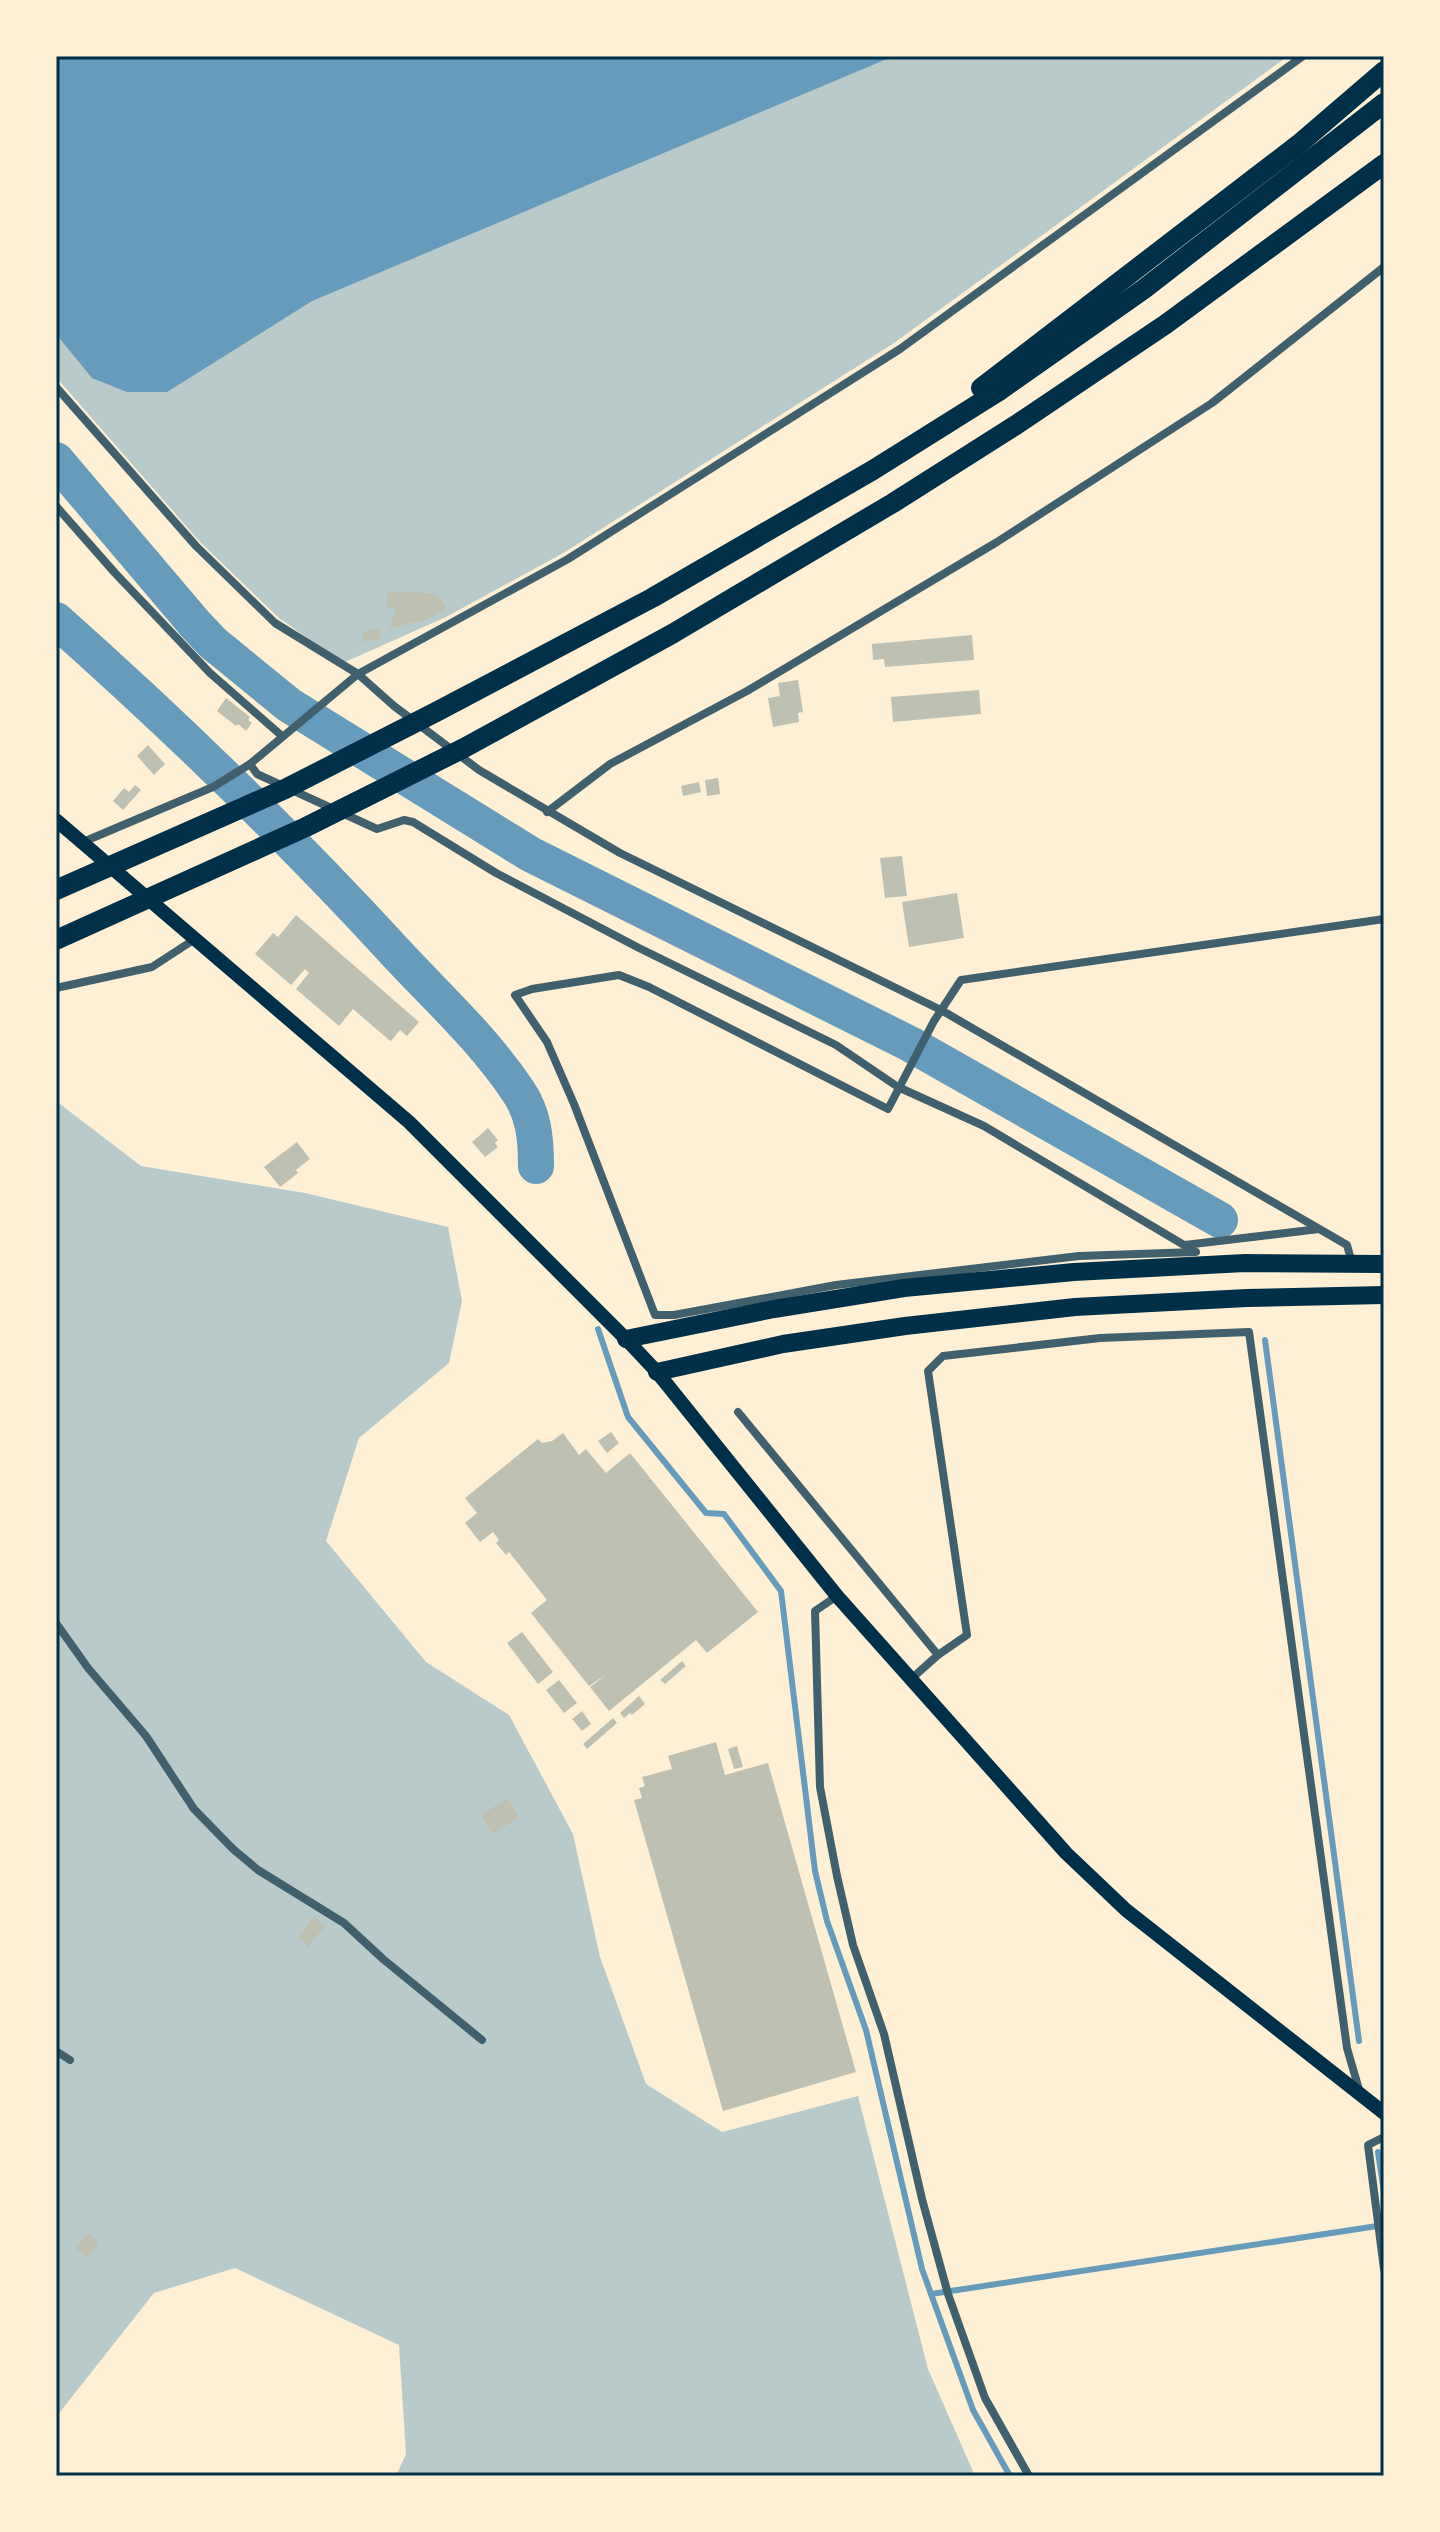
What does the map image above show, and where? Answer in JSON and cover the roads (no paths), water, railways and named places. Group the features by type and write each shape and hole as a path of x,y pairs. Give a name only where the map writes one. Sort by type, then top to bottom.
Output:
{"highway":[{"path":"873,470 1299,144 1384,71"},
{"path":"56,890 285,789 436,712 652,598 873,470 999,391 1144,289 1384,103"},
{"path":"56,940 306,827 464,748 672,634 930,480 1166,324 1384,164"},
{"path":"626,1339 774,1309 904,1288 1202,1258 1384,1264"},
{"path":"657,1372 783,1344 921,1324 1075,1307 1384,1295"}],"main road":[{"path":"56,820 409,1122 626,1339 657,1372 837,1596 1066,1853 1126,1910 1384,2113"}],"street":[{"path":"82,843 213,787 250,764 358,674 568,559 900,349 1303,56"},
{"path":"547,812 610,764 747,691 984,550 1212,403 1384,267"},
{"path":"56,387 196,546 275,623 358,674 394,706 479,770 620,853 941,1010 1347,1245 1353,1264"},
{"path":"56,506 210,673 282,736"},
{"path":"250,764 257,774 377,829 404,820 413,822 509,880 836,1045 900,1083 984,1126 1202,1258"},
{"path":"1202,1258 1079,1256 836,1285 674,1315 655,1315 547,1042 515,995 532,989 619,975 649,987 888,1109 934,1021 961,980 1384,919"},
{"path":"56,988 152,967 195,939"},
{"path":"1184,1245 1320,1229"},
{"path":"911,1679 967,1635 928,1371 943,1356 959,1354 1100,1338 1249,1332 1347,2048 1361,2097"},
{"path":"738,1412 938,1655"},
{"path":"837,1596 815,1611 820,1787 837,1876 853,1945 884,2034 922,2199 948,2294 985,2398 1029,2476"},
{"path":"56,1623 88,1668 146,1736 194,1809 233,1849 258,1870 344,1923 482,2040"},
{"path":"56,2051 70,2060"},
{"path":"1384,2137 1368,2145 1384,2269"}],"water":[{"path":"56,56 894,56 312,301 167,392 127,392 92,378 56,334"}],"waterway":[{"path":"56,460 213,643 289,705 530,854 910,1044 1220,1220"},
{"path":"56,620 274,825 476,1037 505,1072 528,1109 535,1136 536,1166"},
{"path":"598,1329 628,1417 706,1513 724,1514 781,1591 815,1871 827,1921 866,2030 922,2269 973,2410 1010,2476"},
{"path":"1265,1340 1359,2041"},
{"path":"1378,2152 1384,2192"},
{"path":"931,2294 1384,2225"}]}
